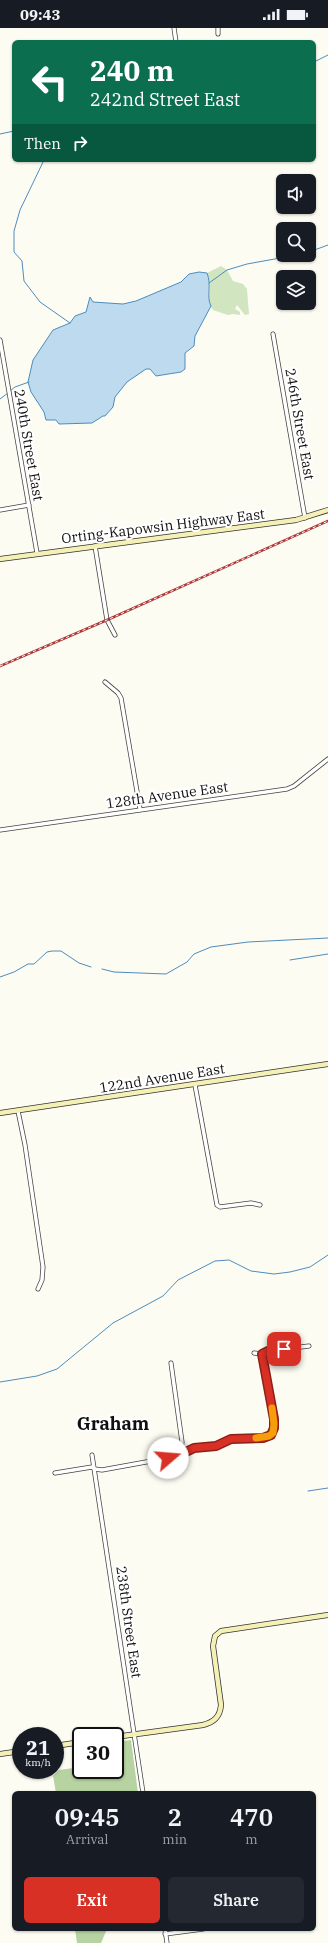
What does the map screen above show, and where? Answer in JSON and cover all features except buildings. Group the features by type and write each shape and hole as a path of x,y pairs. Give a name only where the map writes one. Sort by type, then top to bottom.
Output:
{"street":[{"path":"174,28 176,40"},
{"path":"218,28 218,34"},
{"name":"246th Street East","path":"273,334 305,518"},
{"name":"240th Street East","path":"0,340 36,553"},
{"path":"0,510 29,505"},
{"name":"Orting-Kapowsin Highway East","path":"0,559 36,553 243,528 305,518 328,510"},
{"path":"95,546 107,620 115,635"},
{"path":"105,682 118,693 121,698 140,809"},
{"name":"128th Avenue East","path":"0,830 289,788 328,759"},
{"name":"122nd Avenue East","path":"0,1113 328,1064"},
{"path":"195,1085 217,1205 220,1207 251,1203 260,1205"},
{"path":"18,1111 26,1145 42,1267 42,1280 38,1289"},
{"path":"254,1353 262,1354 268,1351 309,1346"},
{"path":"55,1473 89,1467 95,1469 168,1458 178,1456 194,1448 216,1446 231,1439 263,1438 271,1435 274,1428 274,1419 262,1354"},
{"path":"168,1458 180,1450 182,1442 171,1364"},
{"name":"238th Street East","path":"92,1455 144,1791"},
{"path":"124,1736 203,1725 214,1721 218,1717 221,1705 213,1646 216,1635 225,1630 328,1615"},
{"path":"0,1754 12,1752"},
{"path":"164,1931 167,1943"},
{"path":"165,1934 188,1931"}],"green space":[{"path":"221,266 227,270 233,281 243,284 247,289 249,314 245,315 237,305 235,309 240,312 240,315 228,315 213,310 209,304 210,283 207,273"},
{"path":"131,1740 138,1791 56,1791 54,1779 64,1779 64,1769 72,1768 72,1779 124,1779 124,1741"},
{"path":"75,1931 106,1931 101,1943 77,1943"}],"water":[{"path":"199,272 207,273 211,306 195,336 194,346 185,353 185,369 181,372 156,376 150,369 146,369 127,382 115,397 113,407 105,416 92,423 59,424 56,420 46,420 44,412 31,392 28,382 33,360 53,330 70,323 75,316 86,312 90,297 93,302 123,304 136,301 181,282 189,274"}],"waterway":[{"path":"316,61 328,55"},
{"path":"0,134 12,131"},
{"path":"43,162 20,210 14,231 14,252 22,261 24,281 40,302 70,323"},
{"path":"316,249 328,245"},
{"path":"209,283 227,270 247,264 276,259"},
{"path":"10,391 15,387 29,382"},
{"path":"0,399 8,393"},
{"path":"102,969 114,972 166,974 187,962 194,954 211,947 248,942 328,938"},
{"path":"0,977 14,972 28,964 34,964 47,952 52,951 61,951 79,963 91,967"},
{"path":"290,960 328,954"},
{"path":"0,1382 37,1376 57,1369 113,1323 163,1296 178,1280 215,1261 229,1260 251,1271 274,1274 310,1267 328,1255"},
{"path":"308,1491 328,1488"}],"railway":[{"path":"0,666 328,521"}],"slow traffic":[{"path":"256,1438 263,1438 273,1433 274,1419 272,1408"}],"district":[{"name":"Graham","path":"113,1424"}],"route":[{"path":"168,1458 178,1456 194,1448 216,1446 231,1439 243,1437 263,1438 271,1435 274,1428 274,1419 267,1388 262,1354 268,1351 284,1349"}]}
